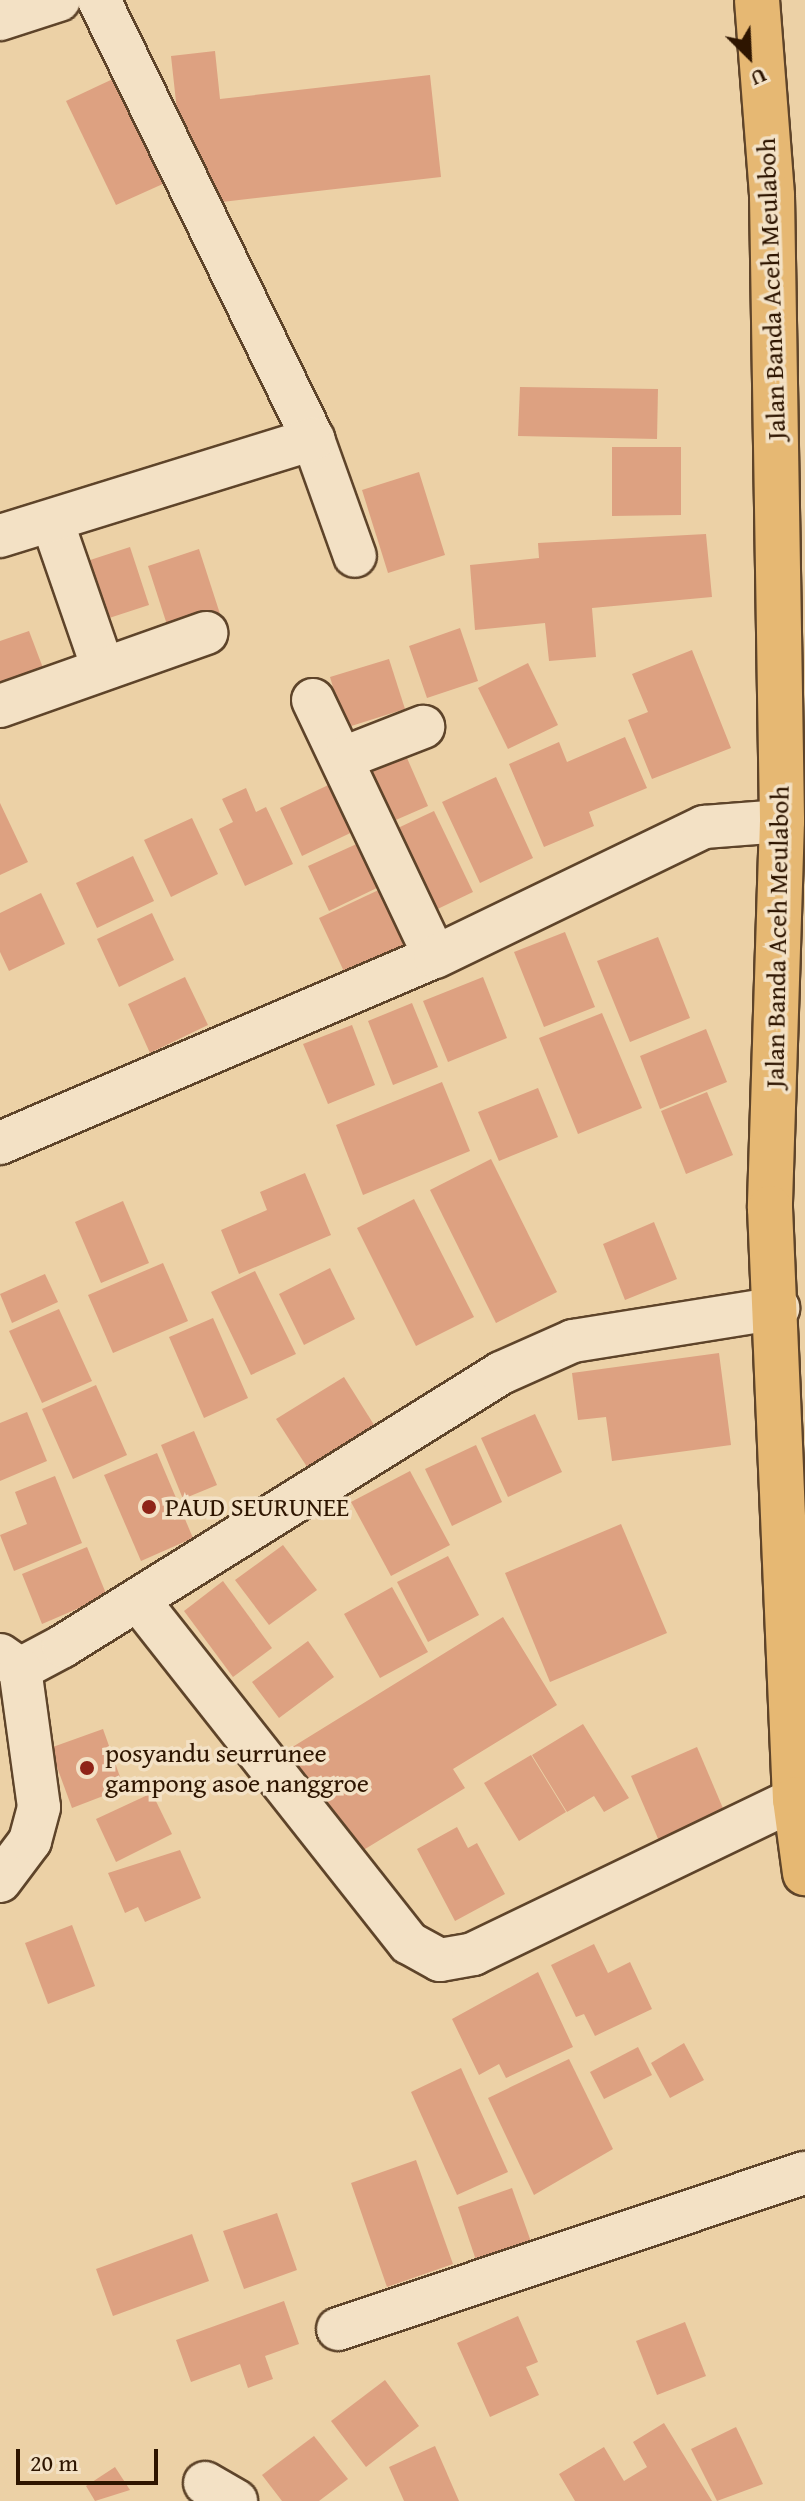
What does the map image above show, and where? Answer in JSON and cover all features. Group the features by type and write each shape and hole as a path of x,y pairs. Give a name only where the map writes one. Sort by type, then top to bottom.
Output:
{"highway":[{"name":"Jalan Banda Aceh Meulaboh","path":"757,0 772,196 782,821 770,1208 778,1308 795,1799 805,1873"}],"street":[{"path":"0,19 59,0"},
{"path":"99,0 313,439 355,556"},
{"path":"0,536 313,439"},
{"path":"52,521 103,668"},
{"path":"0,706 206,633"},
{"path":"313,700 346,757 435,957"},
{"path":"346,757 423,727"},
{"path":"0,1143 435,957 704,827 782,821"},
{"path":"0,1881 30,1841 39,1807 10,1662 138,1600 501,1373 573,1341 778,1308"},
{"path":"138,1600 409,1943 440,1960 473,1954 795,1799"},
{"path":"338,2329 805,2173"}],"building":[{"path":"215,51 220,99 430,75 441,177 222,202 178,120 171,56"},
{"path":"115,78 165,183 116,205 66,101"},
{"path":"520,387 658,389 657,439 518,436"},
{"path":"612,447 681,447 681,515 612,516"},
{"path":"419,472 445,555 388,573 362,490"},
{"path":"706,534 712,597 592,608 596,657 549,661 545,623 475,630 470,565 539,558 538,543"},
{"path":"130,547 149,605 100,621 81,563"},
{"path":"199,549 221,617 170,634 148,566"},
{"path":"460,628 478,681 427,698 409,646"},
{"path":"29,631 43,668 0,683 0,641"},
{"path":"692,650 731,748 652,779 628,720 648,712 632,674"},
{"path":"389,659 405,709 345,728 330,677"},
{"path":"528,663 558,725 508,749 478,688"},
{"path":"625,737 647,788 589,812 594,826 544,847 509,764 559,742 567,762"},
{"path":"400,742 428,806 382,826 354,762"},
{"path":"496,777 533,858 480,883 442,802"},
{"path":"341,779 363,827 302,856 280,808"},
{"path":"246,788 256,812 266,807 293,864 245,886 219,829 233,822 222,799"},
{"path":"0,803 28,862 0,875"},
{"path":"434,811 473,892 423,916 383,835"},
{"path":"192,818 218,874 171,897 144,840"},
{"path":"361,842 381,886 329,911 308,866"},
{"path":"133,856 154,901 97,928 76,883"},
{"path":"385,887 414,949 348,980 319,918"},
{"path":"41,893 65,944 9,971 0,952 0,913"},
{"path":"152,913 174,960 119,987 97,939"},
{"path":"565,932 595,1007 544,1027 514,952"},
{"path":"658,937 690,1018 630,1042 597,961"},
{"path":"185,977 208,1025 150,1053 128,1004"},
{"path":"483,977 507,1038 448,1062 423,1001"},
{"path":"412,1003 438,1067 393,1085 368,1021"},
{"path":"602,1013 642,1108 578,1134 539,1038"},
{"path":"352,1025 375,1085 328,1104 303,1044"},
{"path":"706,1029 727,1082 660,1109 640,1056"},
{"path":"442,1082 470,1151 363,1195 336,1125"},
{"path":"538,1088 558,1137 499,1161 478,1112"},
{"path":"707,1092 733,1155 686,1174 661,1111"},
{"path":"491,1159 557,1292 496,1323 430,1190"},
{"path":"305,1173 331,1235 239,1274 221,1230 267,1210 260,1192"},
{"path":"414,1199 474,1317 416,1346 357,1228"},
{"path":"123,1201 149,1263 101,1283 75,1222"},
{"path":"654,1222 677,1279 625,1300 603,1244"},
{"path":"163,1263 188,1321 113,1353 88,1295"},
{"path":"330,1268 355,1319 304,1345 279,1294"},
{"path":"255,1271 296,1354 251,1375 211,1292"},
{"path":"45,1274 58,1302 12,1323 0,1294"},
{"path":"59,1309 92,1381 42,1403 9,1331"},
{"path":"213,1318 248,1398 204,1418 169,1337"},
{"path":"719,1353 731,1445 612,1461 606,1417 578,1420 572,1373"},
{"path":"344,1377 376,1428 309,1470 276,1419"},
{"path":"96,1385 127,1455 73,1479 42,1409"},
{"path":"27,1412 47,1461 0,1481 0,1423"},
{"path":"535,1414 562,1472 508,1497 481,1438"},
{"path":"194,1431 217,1485 183,1499 161,1445"},
{"path":"476,1445 502,1502 452,1526 425,1469"},
{"name":"PAUD SEURUNEE","path":"157,1453 193,1538 141,1561 104,1475"},
{"path":"410,1471 450,1545 391,1576 351,1502"},
{"path":"55,1476 82,1543 14,1571 0,1535 27,1524 15,1492"},
{"path":"621,1524 667,1633 550,1682 505,1573"},
{"path":"283,1545 317,1590 269,1625 235,1580"},
{"path":"87,1547 107,1596 42,1624 22,1574"},
{"path":"448,1556 479,1615 428,1642 397,1582"},
{"path":"223,1581 272,1648 233,1677 184,1611"},
{"path":"392,1587 428,1652 380,1678 344,1614"},
{"path":"503,1617 557,1705 453,1769 465,1788 352,1857 286,1751"},
{"path":"308,1641 334,1677 279,1718 252,1682"},
{"path":"583,1724 629,1798 604,1812 594,1796 567,1812 532,1755"},
{"name":"posyandu seurrunee gampong asoe nanggroe","path":"103,1729 124,1788 72,1808 50,1748"},
{"path":"697,1747 725,1813 659,1841 631,1776"},
{"path":"531,1755 566,1812 519,1841 484,1783"},
{"path":"152,1793 172,1834 116,1862 96,1819"},
{"path":"457,1827 468,1848 477,1843 505,1894 455,1921 417,1849"},
{"path":"180,1850 201,1898 145,1922 138,1907 125,1913 108,1873"},
{"path":"72,1925 95,1986 48,2004 25,1943"},
{"path":"594,1944 608,1973 630,1962 652,2009 595,2036 584,2014 576,2017 551,1965"},
{"path":"538,1972 573,2047 506,2078 499,2064 479,2075 452,2019"},
{"path":"684,2043 704,2080 670,2098 651,2063"},
{"path":"638,2047 652,2075 604,2099 590,2072"},
{"path":"569,2059 613,2149 534,2195 488,2098"},
{"path":"461,2068 508,2172 457,2195 411,2092"},
{"path":"416,2160 453,2264 387,2287 351,2183"},
{"path":"512,2188 535,2253 480,2272 458,2207"},
{"path":"277,2213 297,2270 244,2289 223,2231"},
{"path":"192,2234 209,2281 113,2316 96,2269"},
{"path":"284,2301 299,2344 265,2356 273,2379 248,2388 240,2364 191,2382 176,2340"},
{"path":"518,2316 538,2362 526,2367 539,2395 490,2417 457,2343"},
{"path":"685,2322 706,2376 657,2395 636,2341"},
{"path":"385,2380 419,2426 366,2467 331,2421"},
{"path":"664,2423 712,2501 575,2501 559,2474 604,2447 624,2481 647,2467 633,2442"},
{"path":"736,2427 763,2484 717,2501 691,2449"},
{"path":"314,2436 348,2479 319,2501 282,2501 262,2475"},
{"path":"435,2446 459,2501 404,2501 389,2467"},
{"path":"115,2467 130,2490 95,2501 86,2486"}],"place":[{"name":"PAUD SEURUNEE","path":"149,1507"},
{"name":"posyandu seurrunee gampong asoe nanggroe","path":"87,1768"}]}
